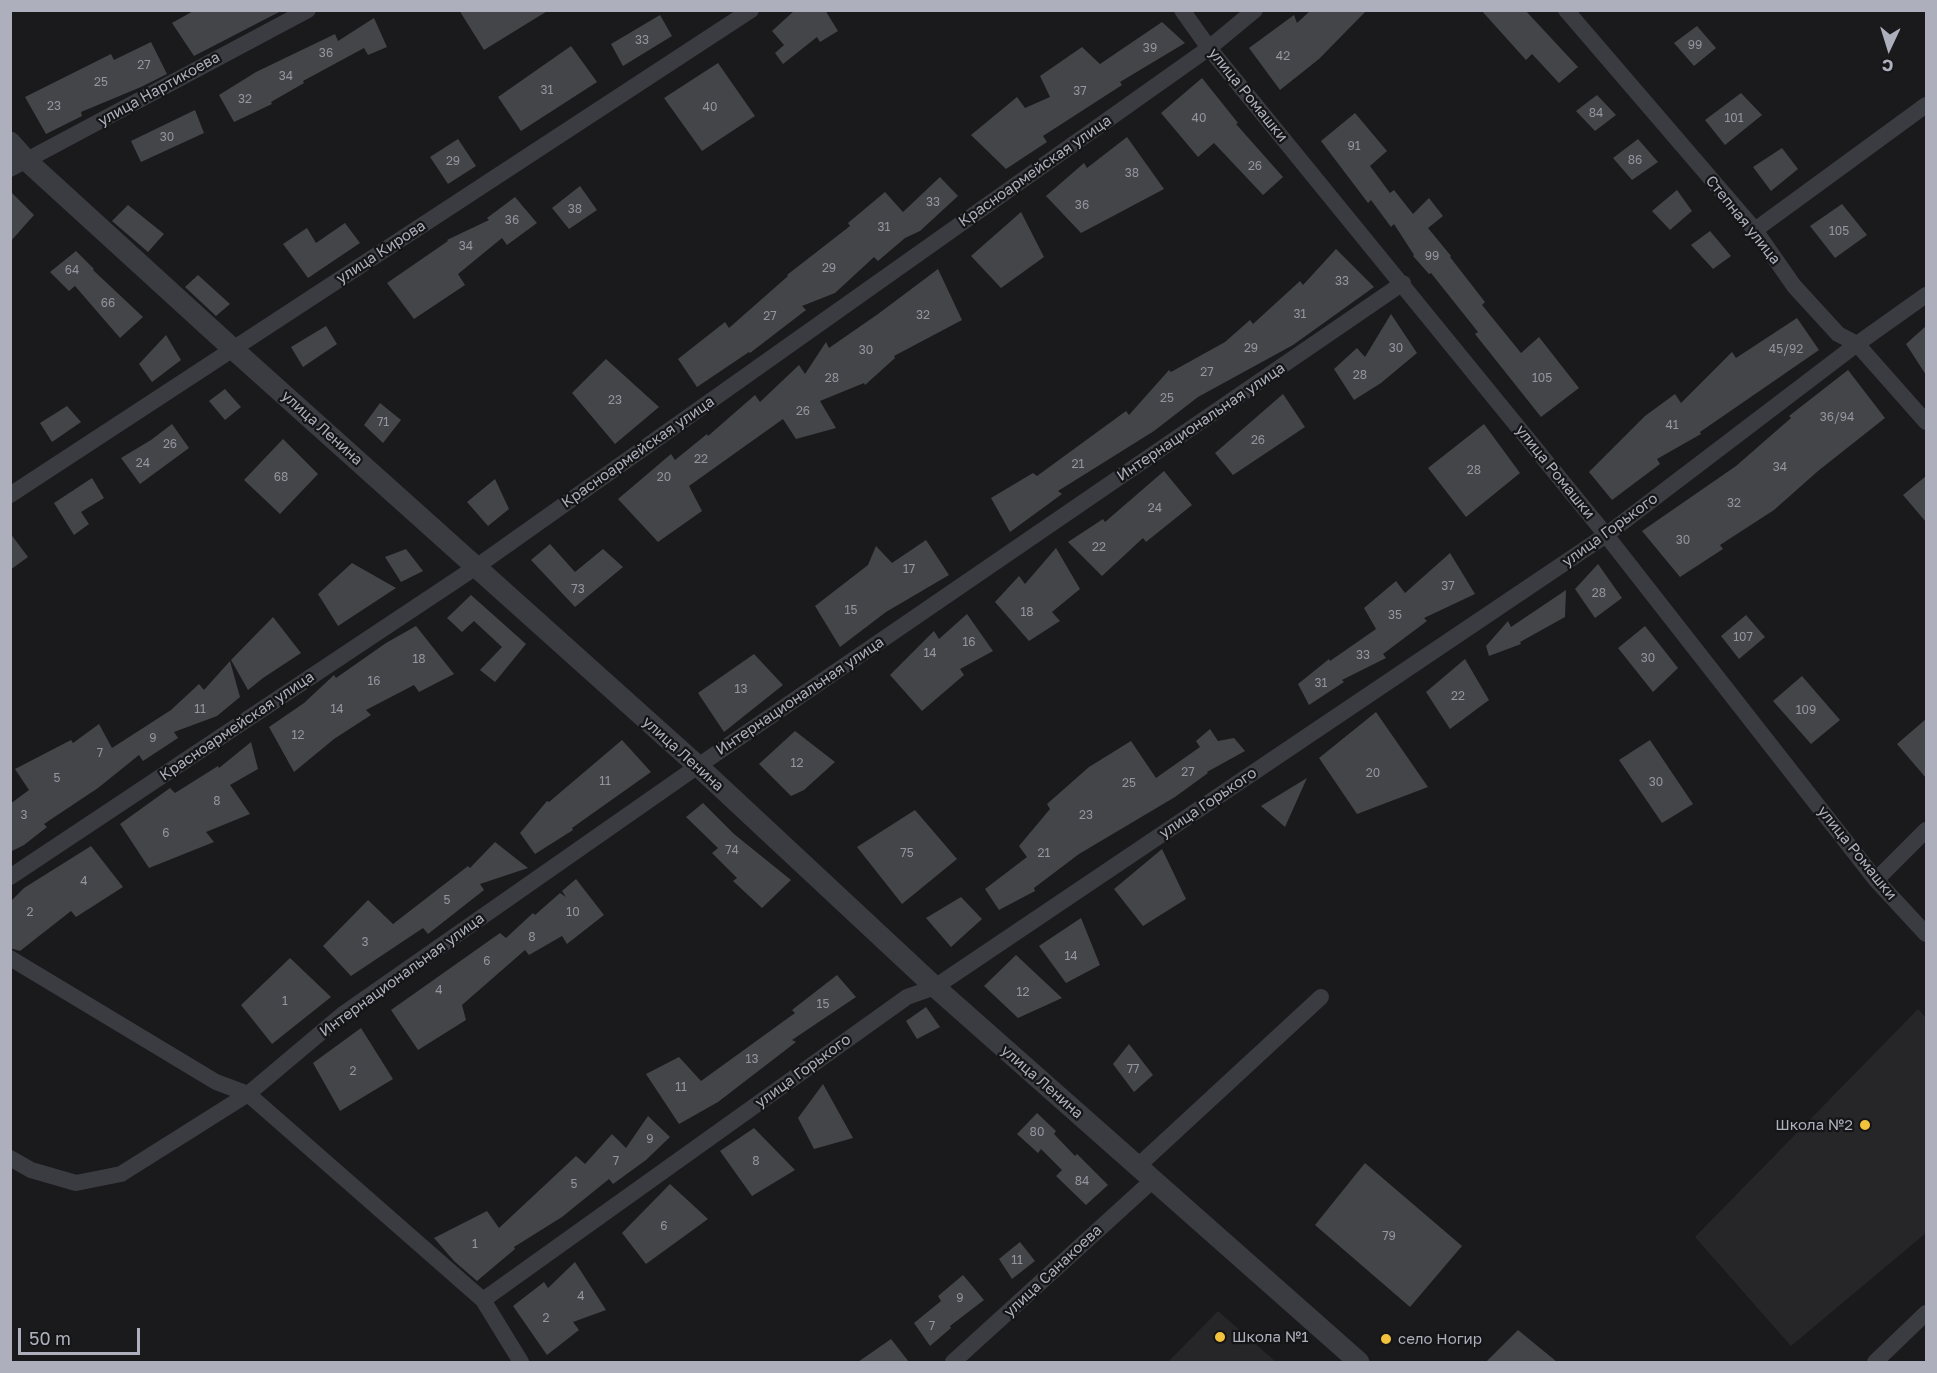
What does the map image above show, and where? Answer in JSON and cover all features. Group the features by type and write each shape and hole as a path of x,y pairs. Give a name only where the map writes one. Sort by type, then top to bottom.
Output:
{"street":[{"name":"улица Нартикоева","path":"19,165 308,10"},
{"name":"улица Кирова","path":"10,495 751,10"},
{"name":"улица Ромашки","path":"1182,10 1209,48 1403,283 1606,535 1876,880 1926,934"},
{"name":"Красноармейская улица","path":"10,877 476,567 1209,48 1255,10"},
{"name":"Степная улица","path":"1566,10 1755,230 1794,286 1839,334 1857,344 1926,422"},
{"path":"1755,230 1926,105"},
{"name":"улица Ленина","path":"10,142 19,165 233,349 698,766 935,987 1359,1362"},
{"name":"Интернациональная улица","path":"10,1158 31,1170 76,1183 121,1174 248,1094 343,1014 698,766 1403,283"},
{"name":"улица Горького","path":"483,1300 907,997 935,987 1606,535 1857,344 1926,295"},
{"path":"1876,880 1926,830"},
{"path":"10,958 216,1083 248,1094 483,1300 521,1362"},
{"name":"улица Санакоева","path":"953,1362 1321,997"},
{"path":"1875,1362 1926,1313"}],"shaded area":[{"name":"Школа №2","path":"1918,1009 1926,1018 1926,1233 1791,1346 1695,1237"},
{"name":"Школа №1","path":"1218,1311 1276,1362 1168,1362"}],"building":[{"path":"195,10 283,10 194,56 172,23"},
{"path":"459,10 549,10 484,50"},
{"path":"795,10 825,10 838,31 820,42 817,37 783,64 775,53 784,45 772,31"},
{"path":"1311,10 1367,10 1319,59 1280,90 1249,48 1294,15 1297,23"},
{"path":"1481,10 1525,10 1578,67 1559,83 1532,54 1526,60"},
{"path":"660,15 672,36 623,66 611,44"},
{"path":"374,18 387,47 368,55 364,48 303,81 304,83 271,102 272,104 234,122 219,95 256,72 335,34 338,41"},
{"path":"1162,22 1185,43 1120,82 1122,85 1043,136 1047,142 1006,169 971,135 1017,97 1025,108 1050,97 1040,76 1082,47 1100,64"},
{"path":"1697,26 1716,48 1694,66 1674,43"},
{"path":"151,42 167,74 81,112 82,116 46,134 25,97 111,54 114,60"},
{"path":"571,46 597,82 521,131 498,97"},
{"path":"718,63 755,116 702,151 664,98"},
{"path":"1202,78 1238,123 1236,124 1283,177 1263,195 1214,143 1198,157 1161,113"},
{"path":"1741,93 1762,115 1725,145 1705,120"},
{"path":"1597,95 1616,115 1595,131 1576,111"},
{"path":"195,110 204,133 141,162 131,141"},
{"path":"1355,113 1387,151 1370,166 1390,193 1394,190 1413,214 1429,198 1443,216 1428,228 1485,302 1482,305 1521,353 1539,337 1579,388 1541,417 1475,334 1478,332 1431,273 1429,274 1413,256 1394,224 1391,227 1371,200 1368,203 1321,141"},
{"path":"1127,137 1164,189 1081,233 1046,196 1084,163 1087,168"},
{"path":"458,139 476,166 448,184 430,157"},
{"path":"1638,139 1658,162 1632,180 1613,158"},
{"path":"1782,148 1798,169 1771,191 1753,167"},
{"path":"940,177 958,196 920,231 905,238 878,261 874,257 835,293 802,306 806,310 750,353 697,387 678,359 725,322 729,328 787,275 850,226 848,223 885,192 903,212"},
{"path":"580,186 597,210 569,229 552,208"},
{"path":"1677,190 1692,211 1670,230 1652,211"},
{"path":"10,191 34,215 10,242"},
{"path":"515,197 537,223 507,245 502,238 458,274 465,285 414,319 387,283 447,240 489,220 487,218"},
{"path":"1842,204 1867,235 1835,258 1810,226"},
{"path":"128,205 164,234 148,252 112,221"},
{"path":"1021,212 1044,257 1001,288 971,256"},
{"path":"345,223 360,243 308,278 283,244 307,228 316,243"},
{"path":"1710,231 1731,256 1713,269 1691,245"},
{"path":"1336,249 1374,287 1293,345 1198,397 1154,431 1058,491 1062,494 1010,532 991,498 1033,473 1037,476 1126,411 1129,415 1169,370 1171,372 1225,342 1250,320 1253,324 1300,281 1303,285"},
{"path":"76,251 143,317 120,338 75,286 69,291 50,272"},
{"path":"938,269 962,320 894,356 895,358 865,385 864,383 820,401 836,428 796,439 783,419 689,486 702,511 658,542 618,499 671,454 675,460 707,434 708,436 755,395 760,402 799,365 805,374 826,342 829,348"},
{"path":"198,275 230,304 216,316 185,287"},
{"path":"1391,314 1417,353 1381,383 1354,400 1334,369 1357,348 1365,357"},
{"path":"1797,318 1819,350 1700,432 1701,434 1657,459 1660,464 1612,500 1589,472 1645,416 1675,394 1681,403 1732,352 1736,358"},
{"path":"326,326 337,344 303,367 291,347"},
{"path":"1926,326 1926,375 1906,344"},
{"path":"166,335 181,360 152,382 139,364"},
{"path":"606,359 659,407 615,444 572,393"},
{"path":"1848,370 1885,418 1818,471 1774,510 1720,545 1723,549 1680,577 1642,531 1736,466 1791,418 1789,416"},
{"path":"225,389 241,407 225,420 209,401"},
{"path":"1283,394 1305,427 1233,475 1215,453"},
{"path":"380,403 401,420 383,443 364,425"},
{"path":"67,406 81,422 52,442 40,423"},
{"path":"172,424 189,448 140,484 121,458"},
{"path":"1484,424 1520,473 1466,517 1428,468"},
{"path":"283,439 318,474 280,514 244,480"},
{"path":"1164,471 1192,505 1146,542 1143,538 1102,576 1068,542 1103,519 1105,522"},
{"path":"1926,476 1926,522 1903,495"},
{"path":"92,478 104,498 81,512 89,524 74,535 54,503"},
{"path":"495,479 509,509 488,526 467,502"},
{"path":"10,533 28,557 10,570"},
{"path":"926,540 949,575 886,612 840,647 815,606 868,565 876,546 892,563"},
{"path":"550,544 575,572 603,549 623,567 575,607 531,560"},
{"path":"1056,548 1080,589 1052,612 1060,621 1029,641 995,602 1019,576 1025,584"},
{"path":"406,549 423,571 401,582 385,557"},
{"path":"1450,553 1475,594 1424,618 1427,621 1383,654 1386,658 1342,680 1344,682 1309,705 1298,684 1329,659 1330,661 1376,629 1364,608 1396,581 1405,593"},
{"path":"352,563 396,588 338,626 318,594"},
{"path":"1598,564 1622,598 1595,618 1575,589"},
{"path":"1566,590 1565,617 1520,642 1521,644 1489,656 1486,646 1508,621 1511,627"},
{"path":"471,595 526,644 495,682 480,670 502,647 474,621 462,632 447,618"},
{"path":"967,614 993,651 960,669 964,675 922,711 890,675 934,631 939,639"},
{"path":"1746,615 1765,637 1739,659 1721,636"},
{"path":"273,617 301,653 248,690 231,660"},
{"path":"416,626 454,674 419,692 414,685 366,710 371,715 334,739 294,772 269,727 304,703 334,675 336,678 386,643"},
{"path":"1645,626 1678,668 1653,692 1618,648"},
{"path":"754,654 783,685 724,732 698,693"},
{"path":"1465,659 1489,700 1450,729 1426,692"},
{"path":"230,661 240,697 217,716 174,732 178,738 143,761 139,755 98,788 44,824 47,827 24,845 10,852 10,804 29,790 15,769 71,740 73,743 99,724 112,748 171,710 199,684 204,690"},
{"path":"1802,676 1840,720 1811,744 1773,701"},
{"path":"1376,712 1428,787 1357,814 1319,758"},
{"path":"1926,719 1926,778 1897,744"},
{"path":"1210,729 1218,741 1234,738 1245,751 1207,772 1175,797 1079,854 1034,888 1035,891 999,910 985,889 1027,857 1019,846 1050,809 1047,804 1089,767 1131,741 1156,778 1200,747 1196,741"},
{"path":"795,731 835,762 804,790 791,796 759,764"},
{"path":"622,740 651,772 572,828 573,830 535,854 520,833 547,801 549,802"},
{"path":"1650,740 1693,804 1662,823 1619,760"},
{"path":"251,742 258,769 230,785 250,814 206,832 214,842 149,868 120,824 170,788 175,793 218,766 219,768"},
{"path":"1307,778 1285,827 1261,806"},
{"path":"703,803 734,834 791,880 762,908 733,881 737,878 712,853 718,848 686,817"},
{"path":"915,810 957,859 902,904 857,847"},
{"path":"495,842 528,868 480,884 484,890 428,934 423,928 351,976 323,946 368,900 393,924 468,866 470,868"},
{"path":"91,846 123,887 76,917 71,911 20,951 10,948 10,902 24,888"},
{"path":"1162,849 1186,899 1143,926 1114,889"},
{"path":"576,879 604,915 567,944 562,936 529,955 525,950 462,1005 466,1020 418,1050 391,1010 500,933 506,938 533,913 535,915 560,893 566,897 562,891"},
{"path":"961,897 982,919 951,947 926,918"},
{"path":"1081,918 1100,965 1066,983 1039,946"},
{"path":"1016,955 1062,998 1018,1018 984,986"},
{"path":"290,958 331,997 272,1044 241,1005"},
{"path":"837,975 856,997 792,1040 796,1042 718,1102 679,1124 646,1074 679,1057 701,1081 795,1013 792,1010"},
{"path":"926,1007 940,1027 917,1039 906,1021"},
{"path":"361,1028 393,1079 340,1111 313,1063"},
{"path":"1129,1044 1153,1075 1134,1092 1113,1064"},
{"path":"823,1084 853,1138 814,1149 798,1118"},
{"path":"1037,1113 1056,1131 1054,1134 1075,1156 1077,1154 1108,1185 1086,1205 1056,1176 1062,1170 1041,1149 1038,1153 1017,1134"},
{"path":"648,1116 670,1137 646,1160 613,1184 609,1179 562,1217 514,1247 515,1249 477,1281 454,1261 434,1238 487,1211 499,1228 576,1156 585,1164 612,1134 626,1148"},
{"path":"754,1128 795,1170 752,1196 720,1151"},
{"path":"1365,1163 1462,1246 1410,1307 1315,1225"},
{"path":"670,1184 708,1219 646,1264 622,1233"},
{"path":"1020,1242 1035,1261 1012,1279 999,1259"},
{"path":"575,1262 606,1310 573,1322 579,1330 547,1355 513,1306 544,1282 548,1288"},
{"path":"963,1275 984,1300 950,1326 951,1328 930,1346 914,1323 941,1301 938,1296"},
{"path":"1518,1330 1557,1362 1486,1362"},
{"path":"891,1339 909,1362 858,1362"}],"place":[{"name":"Школа №2","path":"1865,1125"},
{"name":"Школа №1","path":"1220,1337"},
{"name":"село Ногир","path":"1386,1339"}]}
